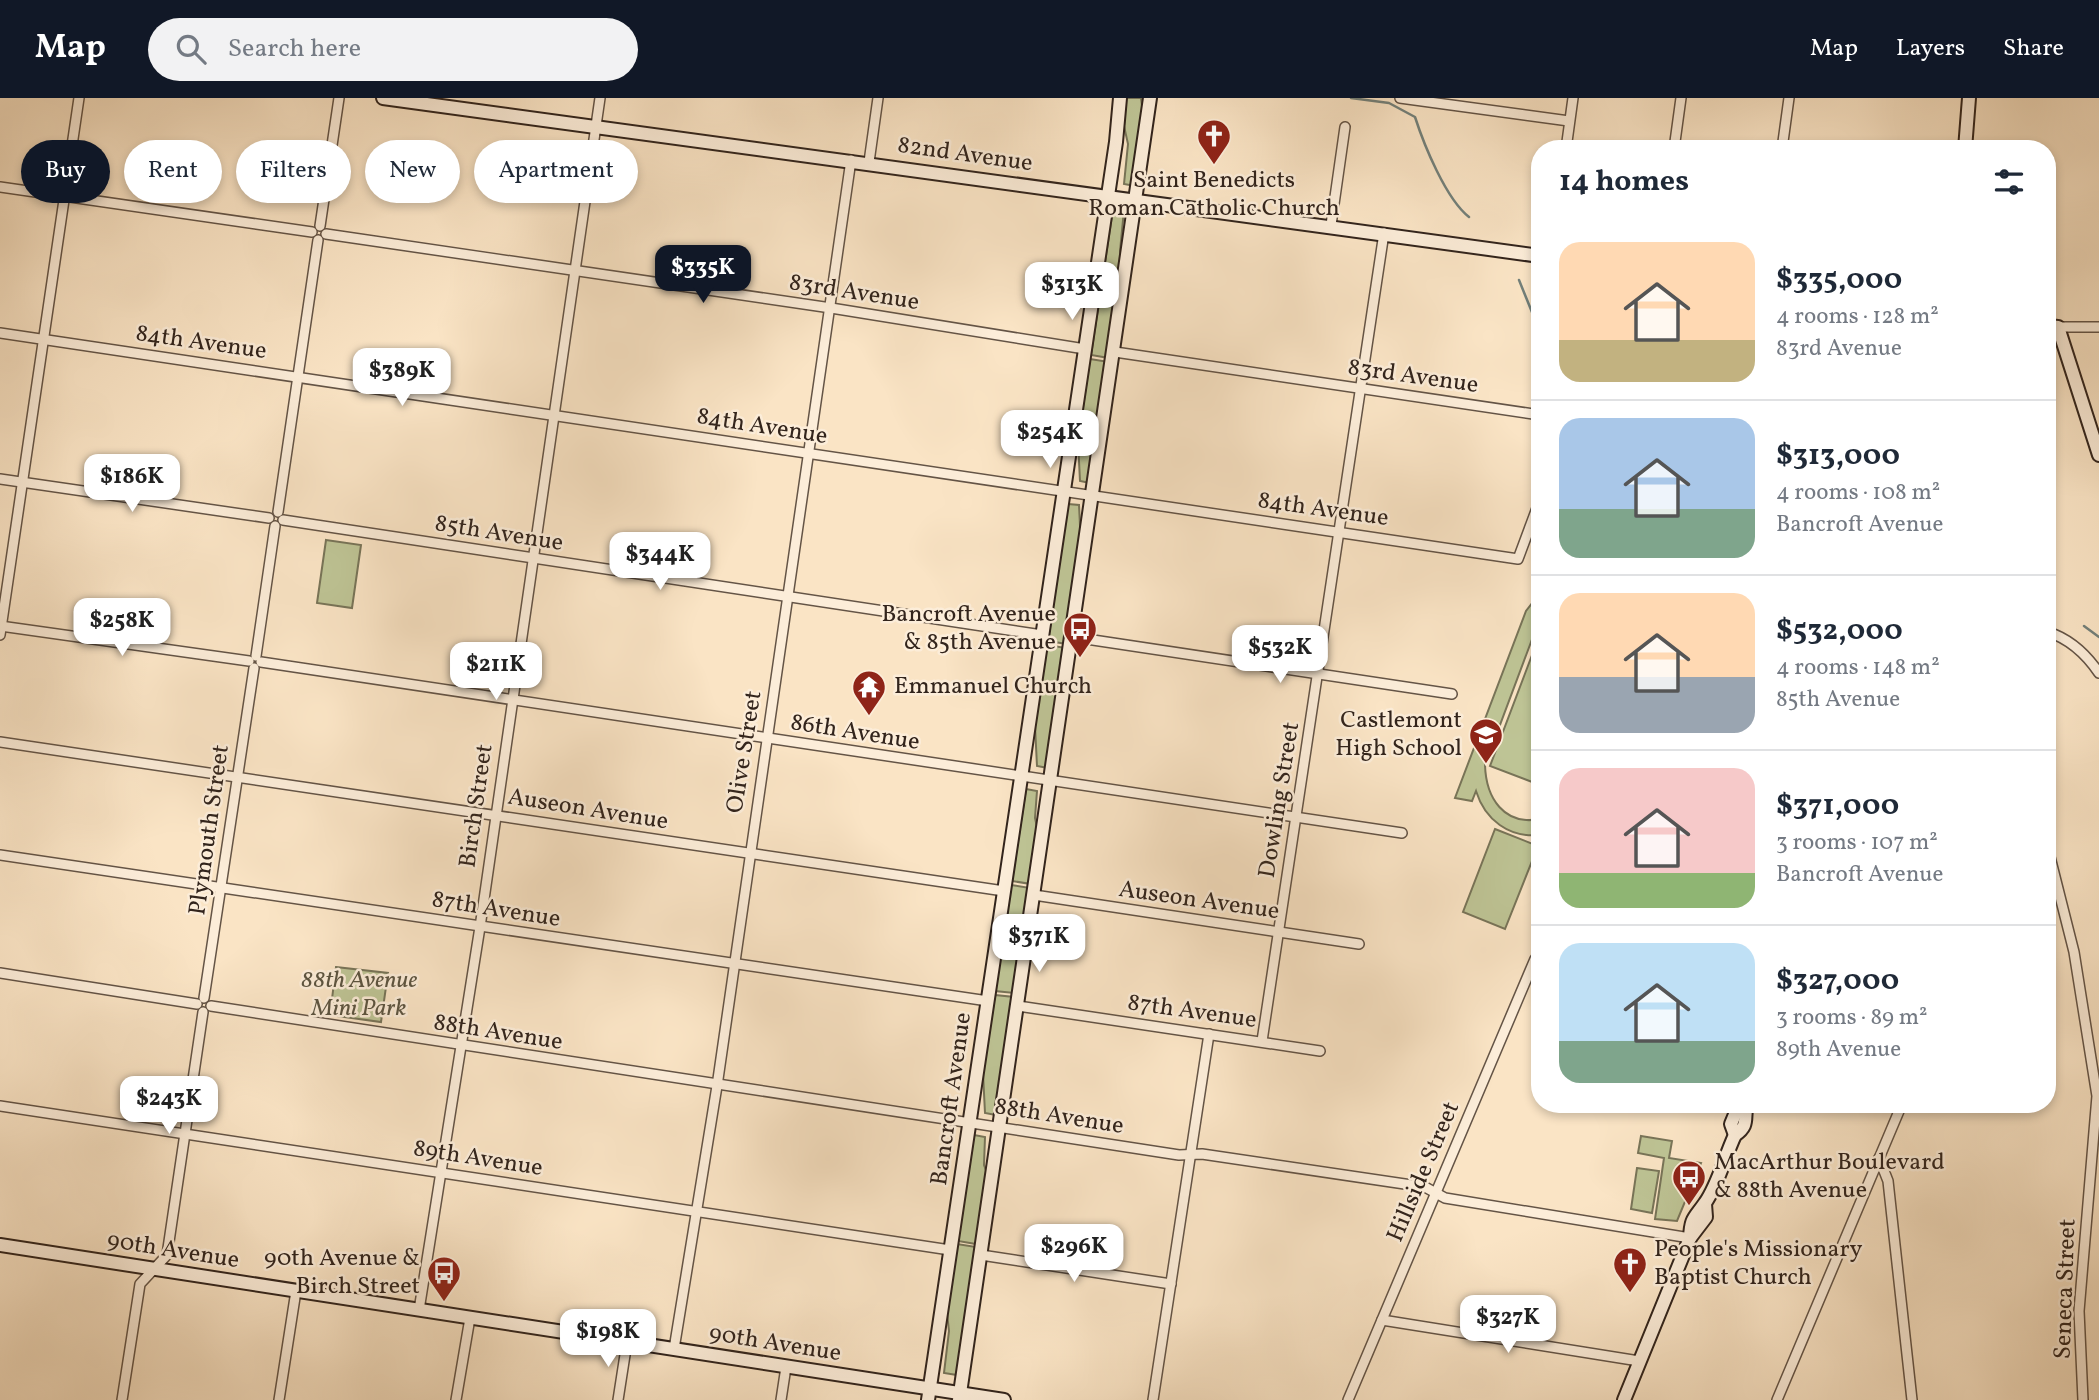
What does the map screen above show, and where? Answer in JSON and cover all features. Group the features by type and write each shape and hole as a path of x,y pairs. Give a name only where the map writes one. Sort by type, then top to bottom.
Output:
{"main road":[{"name":"82nd Avenue","path":"383,98 1331,225 1531,255"},
{"name":"Bancroft Avenue","path":"929,1394 1108,196 1120,98"},
{"name":"Bancroft Avenue","path":"960,1397 1138,200 1150,98"},
{"path":"1966,140 1969,98"},
{"path":"2056,334 2099,455"},
{"path":"1624,1400 1690,1238 1706,1217 1705,1204 1735,1135 1743,1129 1747,1113"},
{"name":"90th Avenue","path":"0,1245 674,1349 929,1394 1004,1400"}],"street":[{"path":"73,140 79,98"},
{"name":"Plymouth Street","path":"122,1400 140,1284 167,1255 339,98"},
{"name":"Birch Street","path":"419,1310 480,926 600,98"},
{"path":"869,162 878,98"},
{"path":"1400,98 1569,121"},
{"path":"1567,140 1573,98"},
{"path":"1675,140 1681,98"},
{"path":"1783,140 1789,98"},
{"path":"1331,225 1345,127"},
{"name":"Olive Street","path":"674,1349 717,1086 748,854 768,739 786,595 851,160"},
{"name":"83rd Avenue","path":"0,187 21,190"},
{"path":"0,629 64,203"},
{"name":"83rd Avenue","path":"110,203 576,273 831,308 1085,349"},
{"name":"Dowling Street","path":"1262,1041 1384,233"},
{"path":"2056,326 2099,327"},
{"name":"84th Avenue","path":"0,333 1518,559 1531,524"},
{"name":"83rd Avenue","path":"1115,352 1531,414"},
{"name":"85th Avenue","path":"0,479 1042,635"},
{"name":"86th Avenue","path":"0,629 512,699 1021,778 1402,833"},
{"path":"2056,635 2088,656 2099,673"},
{"path":"1073,637 1318,676 1452,694"},
{"name":"Auseon Avenue","path":"0,742 1004,891"},
{"name":"87th Avenue","path":"0,855 988,1001"},
{"name":"Seneca Street","path":"2056,881 2074,952 2098,1096 2079,1311 2083,1400"},
{"name":"Auseon Avenue","path":"1034,895 1359,944"},
{"name":"Hillside Street","path":"1349,1400 1531,968"},
{"name":"88th Avenue","path":"0,973 717,1086 1425,1187 1445,1199 1690,1238"},
{"name":"87th Avenue","path":"1018,1006 1320,1051"},
{"path":"1153,1400 1209,1034"},
{"name":"89th Avenue","path":"0,1106 950,1250"},
{"path":"1777,1400 1898,1113"},
{"path":"1879,1158 1888,1181 1912,1400"},
{"path":"981,1255 1171,1284"},
{"path":"279,1400 296,1291"},
{"path":"456,1400 470,1318"},
{"path":"1382,1320 1639,1362"},
{"path":"618,1400 627,1342"},
{"path":"780,1400 786,1367"}],"green space":[{"path":"1126,98 1141,98 1144,121 1135,186 1124,184 1128,144 1124,126"},
{"path":"1113,209 1124,210 1120,251 1123,268 1109,358 1091,355"},
{"path":"1090,359 1109,362 1090,483 1080,481 1078,441"},
{"path":"1068,504 1079,505 1081,546 1067,644 1048,641"},
{"path":"326,540 361,545 352,608 317,603"},
{"path":"1531,605 1531,642 1485,765 1493,798 1507,814 1531,820 1531,835 1508,830 1500,825 1485,811 1476,791 1472,801 1455,798 1526,611"},
{"path":"1047,645 1066,648 1048,768 1037,766 1035,726"},
{"path":"1531,658 1531,782 1490,766"},
{"path":"1026,789 1037,791 1035,818 1038,832 1031,884 1012,881"},
{"path":"1495,829 1531,843 1531,864 1505,929 1463,912"},
{"path":"1011,885 1030,888 1014,993 995,991"},
{"name":"88th Avenue Mini Park","path":"336,967 388,973 381,1022 330,1015"},
{"path":"995,995 1014,997 996,1115 985,1113 983,1073"},
{"path":"974,1135 985,1137 984,1165 987,1173 976,1244 958,1241"},
{"path":"1641,1136 1672,1141 1669,1158 1701,1163 1677,1221 1655,1219 1664,1158 1638,1153"},
{"path":"1637,1168 1659,1171 1652,1213 1631,1209"},
{"path":"957,1244 976,1247 957,1375 944,1373 949,1331 947,1313"}],"waterway":[{"path":"1351,98 1389,103 1415,117 1444,185 1460,209 1469,217"},
{"path":"1519,280 1531,310"},
{"path":"2084,626 2099,637"}],"place":[{"name":"Saint Benedicts Roman Catholic Church","path":"1214,166"},
{"name":"Bancroft Avenue & 85th Avenue","path":"1080,659"},
{"name":"Emmanuel Church","path":"869,717"},
{"name":"Castlemont High School","path":"1486,765"},
{"name":"MacArthur Boulevard & 88th Avenue","path":"1689,1207"},
{"name":"People's Missionary Baptist Church","path":"1630,1294"},
{"name":"90th Avenue & Birch Street","path":"444,1303"}]}
